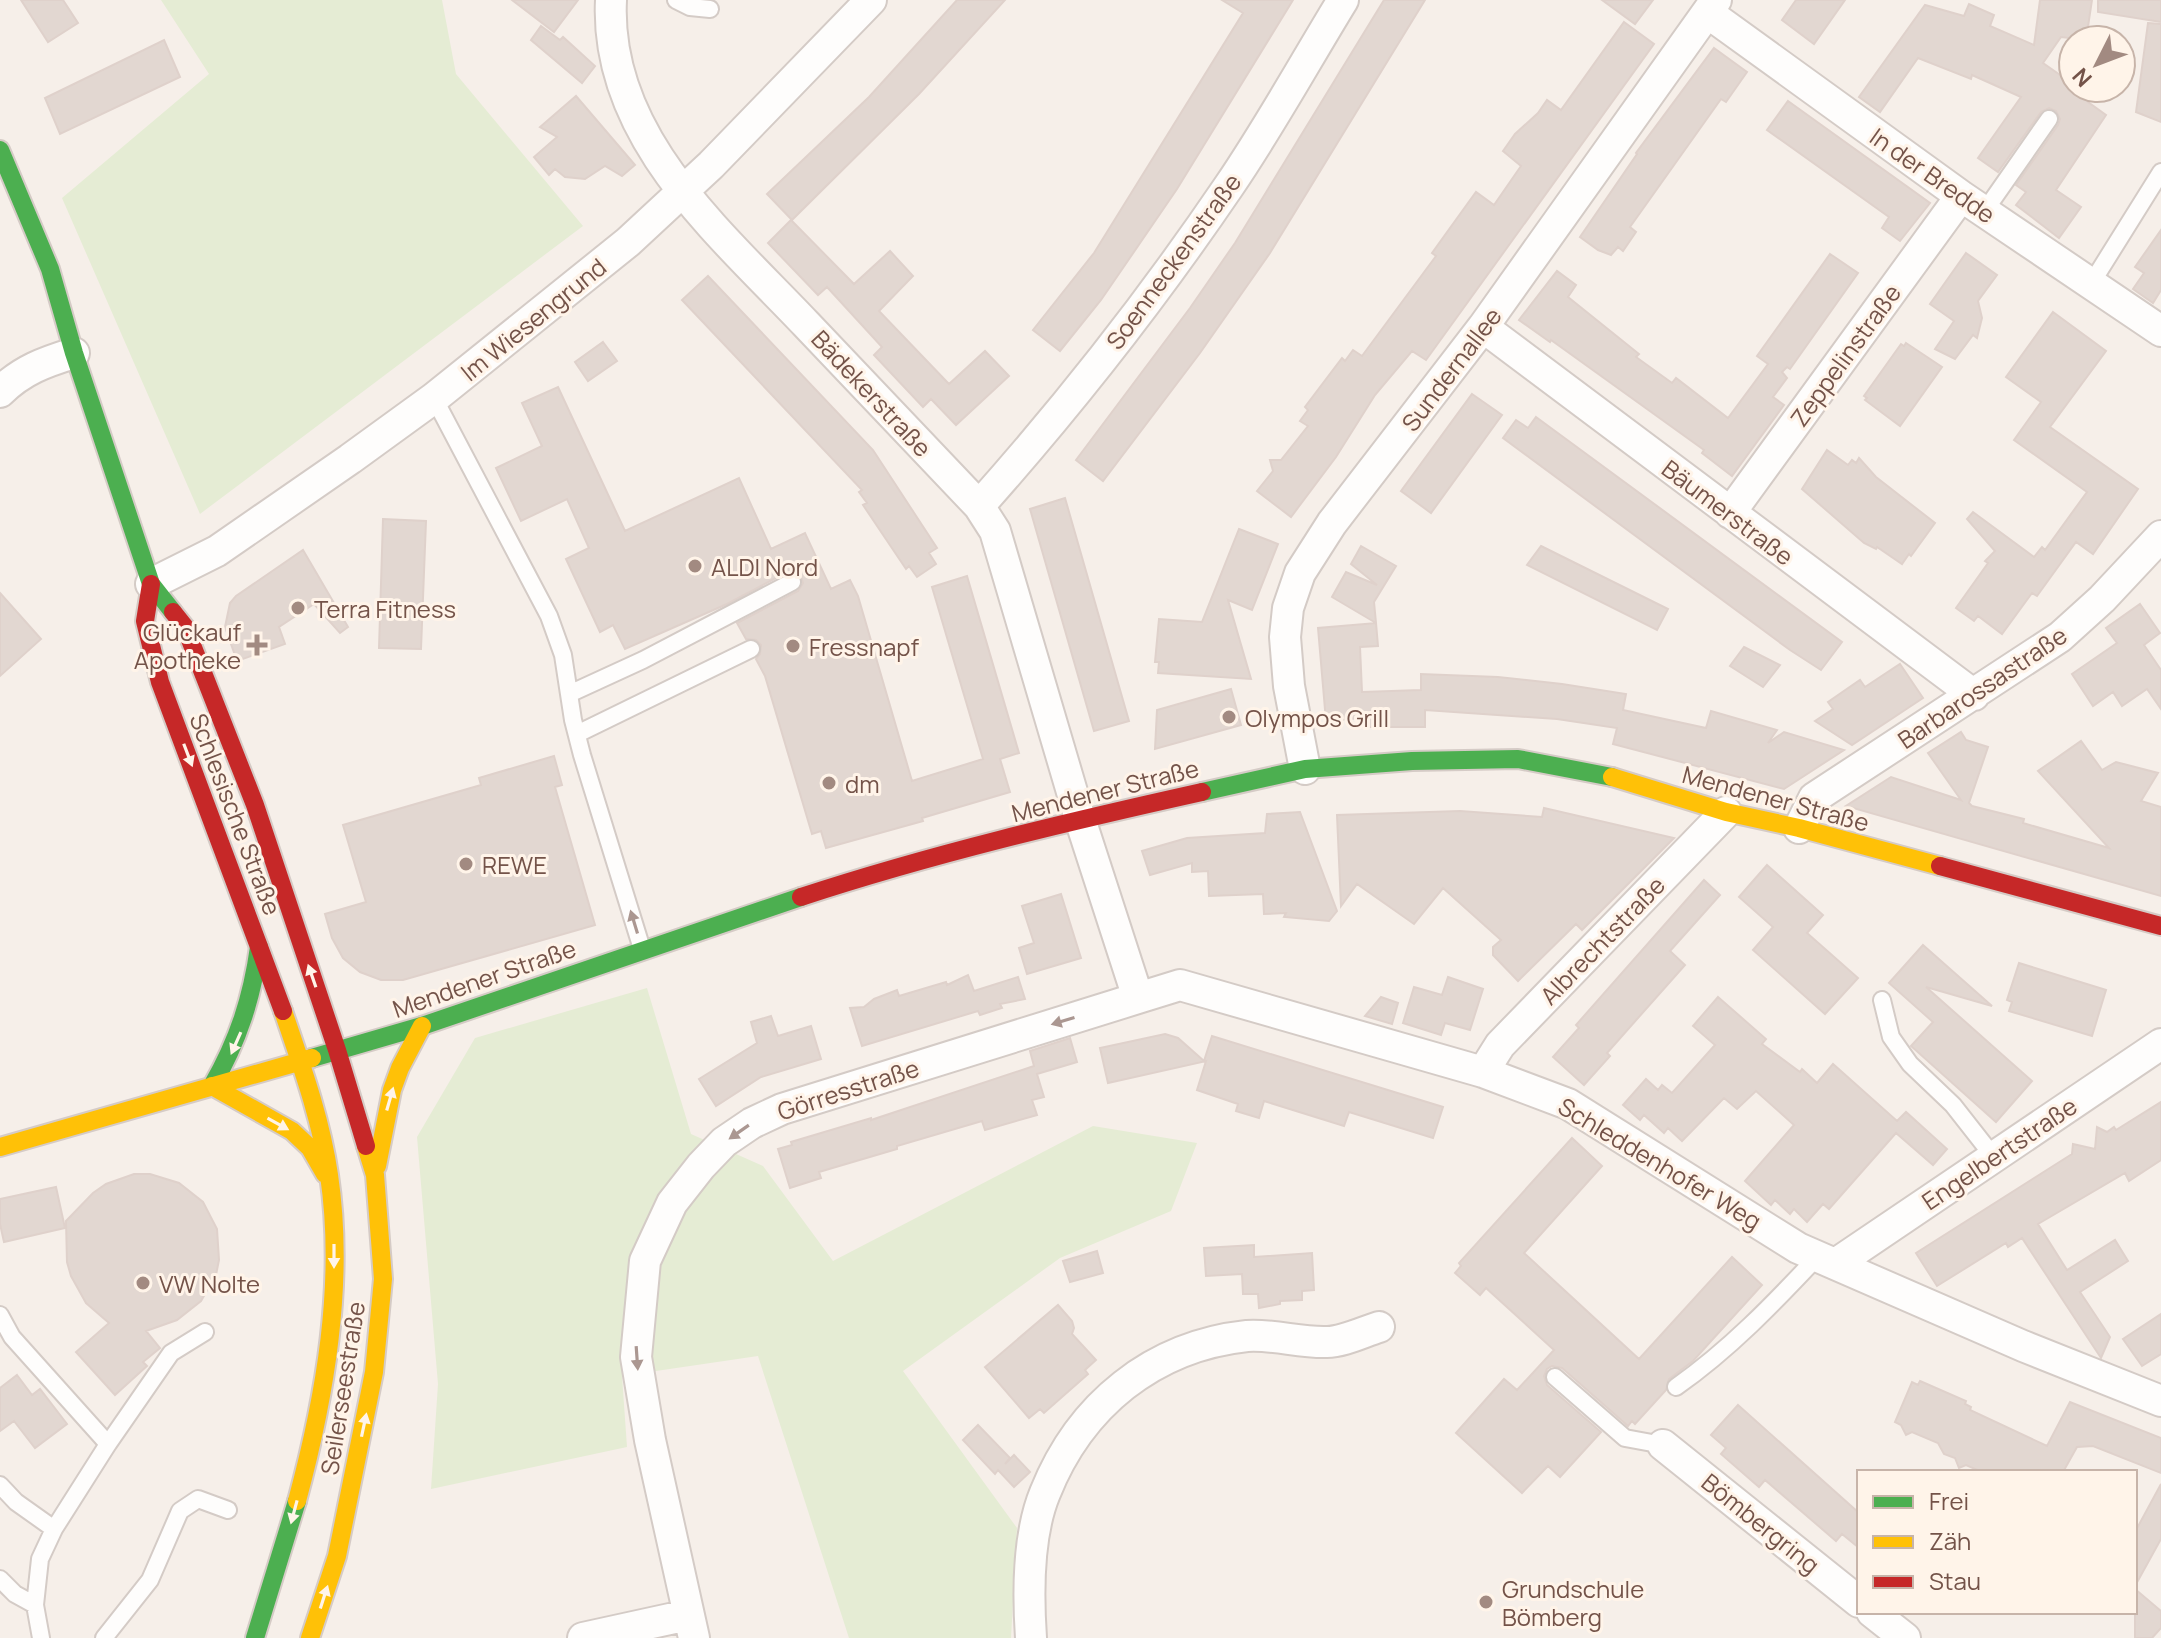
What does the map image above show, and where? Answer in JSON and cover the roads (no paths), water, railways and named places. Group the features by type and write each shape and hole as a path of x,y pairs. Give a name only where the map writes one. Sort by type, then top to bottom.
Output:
{"main road":[{"name":"Schlesische Straße","path":"0,150 50,269 74,353 151,584 185,627 255,805 337,1050"},
{"name":"Schlesische Straße","path":"151,584 143,616 157,672 260,942 301,1060"},
{"name":"Mendener Straße","path":"0,1147 422,1026 859,878 1080,819 1305,769 1412,761 1518,759 1599,773 1726,812 1799,828 2161,926"},
{"path":"260,942 253,994 244,1025 233,1052 212,1086 292,1131 310,1148 328,1178"},
{"path":"375,1175 392,1090 422,1026"},
{"name":"Seilerseestraße","path":"310,1638 337,1556 374,1372 383,1279 375,1175 337,1050"},
{"name":"Seilerseestraße","path":"255,1638 279,1568 323,1388 334,1297 334,1226 328,1178 317,1115 301,1060"}],"street":[{"name":"Bädekerstraße","path":"611,0 620,78 632,109 682,193 979,506 995,531 1080,819"},
{"name":"Im Wiesengrund","path":"151,584 217,551 306,491 434,398 628,242 682,193 871,0"},
{"name":"Soenneckenstraße","path":"979,506 1122,334 1221,197 1343,0"},
{"name":"In der Bredde","path":"1712,6 1973,204 2161,331"},
{"name":"Sundernallee","path":"1305,769 1289,686 1285,637 1288,608 1300,573 1332,523 1483,327 1712,6"},
{"name":"Zeppelinstraße","path":"1730,513 1973,204"},
{"name":"Bäumerstraße","path":"1483,327 1974,695"},
{"path":"0,392 37,364 74,353"},
{"name":"Barbarossastraße","path":"1799,828 1814,798 2060,637 2102,599 2161,536"},
{"name":"Albrechtstraße","path":"1483,1072 1500,1045 1726,812"},
{"path":"1080,819 1138,998"},
{"name":"Schleddenhofer Weg","path":"1138,998 1180,985 1483,1072 1568,1104 1798,1248 2023,1346 2161,1401"},
{"name":"Görresstraße","path":"583,1638 691,1627 650,1440 636,1357 645,1261 672,1203 701,1166 724,1142 752,1123 782,1109 1138,998"},
{"name":"Engelbertstraße","path":"1828,1259 1993,1156 2161,1044"},
{"path":"1031,1638 1032,1548 1044,1494 1074,1437 1094,1410 1165,1358 1201,1346 1249,1336 1329,1343 1379,1327"},
{"name":"Bömbergring","path":"1663,1445 1857,1600"},
{"path":"1875,1614 1905,1638"}],"lane":[{"path":"676,0 690,7 710,9"},
{"path":"1973,204 2049,119"},
{"path":"2091,284 2161,172"},
{"path":"434,398 549,616 563,655 577,734 642,949"},
{"path":"569,694 643,660 792,582"},
{"path":"577,734 751,649"},
{"path":"1882,1000 1891,1037 1910,1064 1953,1105 1993,1156"},
{"path":"1676,1387 1707,1366 1773,1304 1828,1259"},
{"path":"0,1315 12,1337 108,1444"},
{"path":"41,1638 35,1605 40,1559 54,1529 171,1353 205,1332"},
{"path":"1555,1377 1625,1438 1663,1445"},
{"path":"0,1485 16,1502 54,1529"},
{"path":"104,1638 150,1580 180,1511 198,1499 228,1510"},
{"path":"0,1579 15,1594 35,1605"}],"place":[{"name":"ALDI Nord","path":"695,566"},
{"name":"Terra Fitness","path":"298,608"},
{"name":"Glückauf Apotheke","path":"257,645"},
{"name":"Fressnapf","path":"793,646"},
{"name":"Olympos Grill","path":"1229,717"},
{"name":"dm","path":"829,783"},
{"name":"REWE","path":"466,864"},
{"name":"VW Nolte","path":"143,1283"},
{"name":"Grundschule Bömberg","path":"1486,1602"}]}
